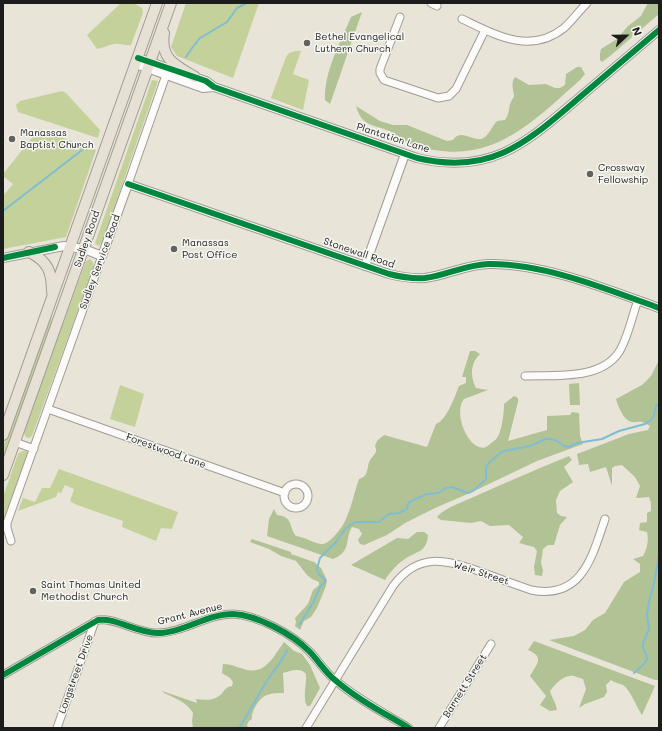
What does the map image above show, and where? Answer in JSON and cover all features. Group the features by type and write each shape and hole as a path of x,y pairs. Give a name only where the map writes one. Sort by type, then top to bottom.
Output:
{"main road":[{"name":"Sudley Road","path":"3,435 157,3"},
{"name":"Sudley Road","path":"3,475 171,3"},
{"path":"166,19 163,41 165,54 175,65 195,77"},
{"path":"29,252 41,259 48,267 51,283 51,301"}],"street":[{"path":"462,19 500,37 510,40 521,42 540,40 550,37 566,27 587,3"},
{"path":"400,17 380,69 382,77 384,80 438,98 449,96 456,89 485,30"},
{"name":"Plantation Lane","path":"137,61 195,77 206,81 214,87 405,154 429,161 464,163 507,152 537,133 659,30"},
{"name":"Plantation Lane","path":"149,65 166,75 203,88 214,87"},
{"name":"Sudley Service Road","path":"12,541 7,528 7,523 166,75"},
{"path":"365,266 405,154"},
{"name":"Stonewall Road","path":"128,184 389,274 413,278 438,275 471,266 506,265 540,270 572,278 659,308"},
{"path":"3,258 55,247 71,246 102,256"},
{"path":"526,376 584,373 605,366 620,351 638,300"},
{"name":"Forestwood Lane","path":"48,409 285,493"},
{"path":"15,442 34,449"},
{"name":"Weir Street","path":"306,728 393,586 410,568 428,562 444,561 466,567 530,590 554,591 563,588 574,581 585,570 593,555 606,519"},
{"name":"Grant Avenue","path":"95,621 101,619 108,620 134,629 156,633 177,630 220,616 231,614 249,616 296,640 310,652 335,680 357,696 409,728"},
{"path":"3,675 95,621"},
{"name":"Longstreet Drive","path":"57,728 95,621"},
{"name":"Barnett Street","path":"439,728 491,644"}],"green space":[{"path":"121,3 134,3 142,8 143,13 131,45 114,44 97,49 87,35"},
{"path":"186,3 259,3 233,78 177,56 171,47"},
{"path":"648,3 659,3 659,14 602,62 600,60 601,49 617,39 628,26 641,16"},
{"path":"362,12 330,104 325,100 325,89 330,68 351,17"},
{"path":"301,51 293,74 309,80 303,110 271,98 286,57 289,53"},
{"path":"577,67 581,67 585,74 548,109 515,133 497,143 478,149 457,152 414,146 387,130 366,122 362,119 356,106 380,121 393,125 407,125 447,141 453,140 460,135 481,139 486,136 497,121 505,120 507,117 510,103 514,97 512,85 515,77 529,85 546,84 555,88 560,88 565,85 566,74"},
{"path":"152,80 158,81 102,243 98,246 95,243"},
{"path":"62,91 66,93 100,130 98,138 18,112 16,105 20,101"},
{"path":"39,129 96,150 66,237 3,249 3,196 13,184 3,176 3,174"},
{"path":"90,259 94,266 93,269 32,436 29,438 26,437 23,432 86,261"},
{"path":"52,309 51,327 3,464 3,447"},
{"path":"470,351 475,351 480,354 474,362 472,370 476,388 488,390 464,399 461,404 460,411 462,426 469,439 474,444 484,448 496,439 499,435 501,427 504,404 514,396 518,398 518,402 508,441 547,430 547,416 570,415 572,412 579,413 580,436 583,444 537,461 435,508 405,523 387,535 364,545 360,544 358,540 362,534 359,529 352,527 343,553 333,559 267,536 269,519 274,509 277,515 286,518 290,522 296,536 323,544 331,539 344,523 351,507 359,479 365,476 370,460 376,452 375,446 377,441 384,435 427,447 436,424 444,418 459,386 466,383 466,377 462,377"},
{"path":"659,360 659,680 655,680 549,640 574,636 585,630 593,620 605,613 624,582 640,572 640,564 633,559 643,556 647,548 647,532 639,530 640,523 647,522 647,513 651,511 649,497 636,498 640,486 635,477 622,465 612,468 612,486 606,467 590,472 588,464 579,465 577,454 629,434 648,430 650,426 645,423 633,422 626,419 616,399 642,385 651,376"},
{"path":"579,383 580,405 570,405 569,384"},
{"path":"120,385 144,394 135,427 110,419"},
{"path":"22,451 26,451 28,454 3,523 3,497 18,454"},
{"path":"569,456 572,460 564,467 573,482 560,491 556,500 557,513 561,516 567,517 560,525 554,545 548,545 543,549 541,563 543,570 542,576 535,575 534,567 537,551 534,547 519,543 523,537 509,525 490,526 481,521 471,523 441,520 437,517 444,511 456,505"},
{"path":"59,469 178,512 172,529 161,528 156,541 122,527 123,521 77,505 70,501 74,489 65,485 61,493 58,492 56,497 18,511 23,498 35,502 42,488 50,488"},
{"path":"417,532 424,532 428,535 426,545 421,550 399,563 385,580 351,565 397,538 408,539"},
{"path":"252,539 291,552 291,554 314,562 321,568 327,580 326,586 317,608 311,617 304,621 300,630 295,626 295,618 308,604 313,590 319,585 319,582 307,575 296,561 250,542"},
{"path":"534,641 655,686 642,715 626,687 611,680 606,685 607,692 604,697 585,704 579,708 586,689 583,679 574,676 563,678 550,691 557,710 550,711 540,705 546,696 530,676 538,661 536,655 528,650"},
{"path":"284,642 294,651 302,654 310,665 320,688 310,706 307,706 305,699 306,674 298,670 283,673 284,693 269,694 264,696 254,708 252,719 247,725 248,728 193,728 193,713 190,709 180,701 162,691 197,703 196,699 205,700 217,698 227,688 232,686 233,682 222,673 223,664 244,669 258,670 268,664"}],"waterway":[{"path":"186,57 200,38 227,22 237,8 247,3"},
{"path":"3,211 86,147"},
{"path":"299,625 313,603 320,587 325,582 317,569 320,558 335,543 346,528 355,522 379,522 389,514 399,513 407,509 409,502 427,494 438,493 446,488 452,487 468,493 473,491 486,479 486,468 488,464 504,451 530,446 546,439 557,441 564,446 569,447 577,443 602,439 619,431 645,424 651,420 656,406 659,403"},
{"path":"659,524 659,533"},
{"path":"634,673 644,664 647,659 643,648 643,643 649,629 647,615 659,555"},
{"path":"239,728 287,650"}],"cycle path":[{"path":"138,58 206,81 214,87 417,158 443,162 467,162 488,158 507,151 525,141 543,128 659,30"},
{"path":"128,184 389,274 402,277 425,278 480,265 509,265 553,272 575,278 659,308"},
{"path":"3,258 55,247"},
{"path":"3,675 98,620 111,621 142,631 157,633 176,630 223,615 242,615 274,626 293,638 309,651 328,673 343,687 371,706 409,728"}],"place":[{"name":"Bethel Evangelical Luthern Church","path":"307,43"},
{"name":"Manassas Baptist Church","path":"12,139"},
{"name":"Crossway Fellowship","path":"590,174"},
{"name":"Manassas Post Office","path":"174,249"},
{"name":"Saint Thomas United Methodist Church","path":"33,591"}]}
